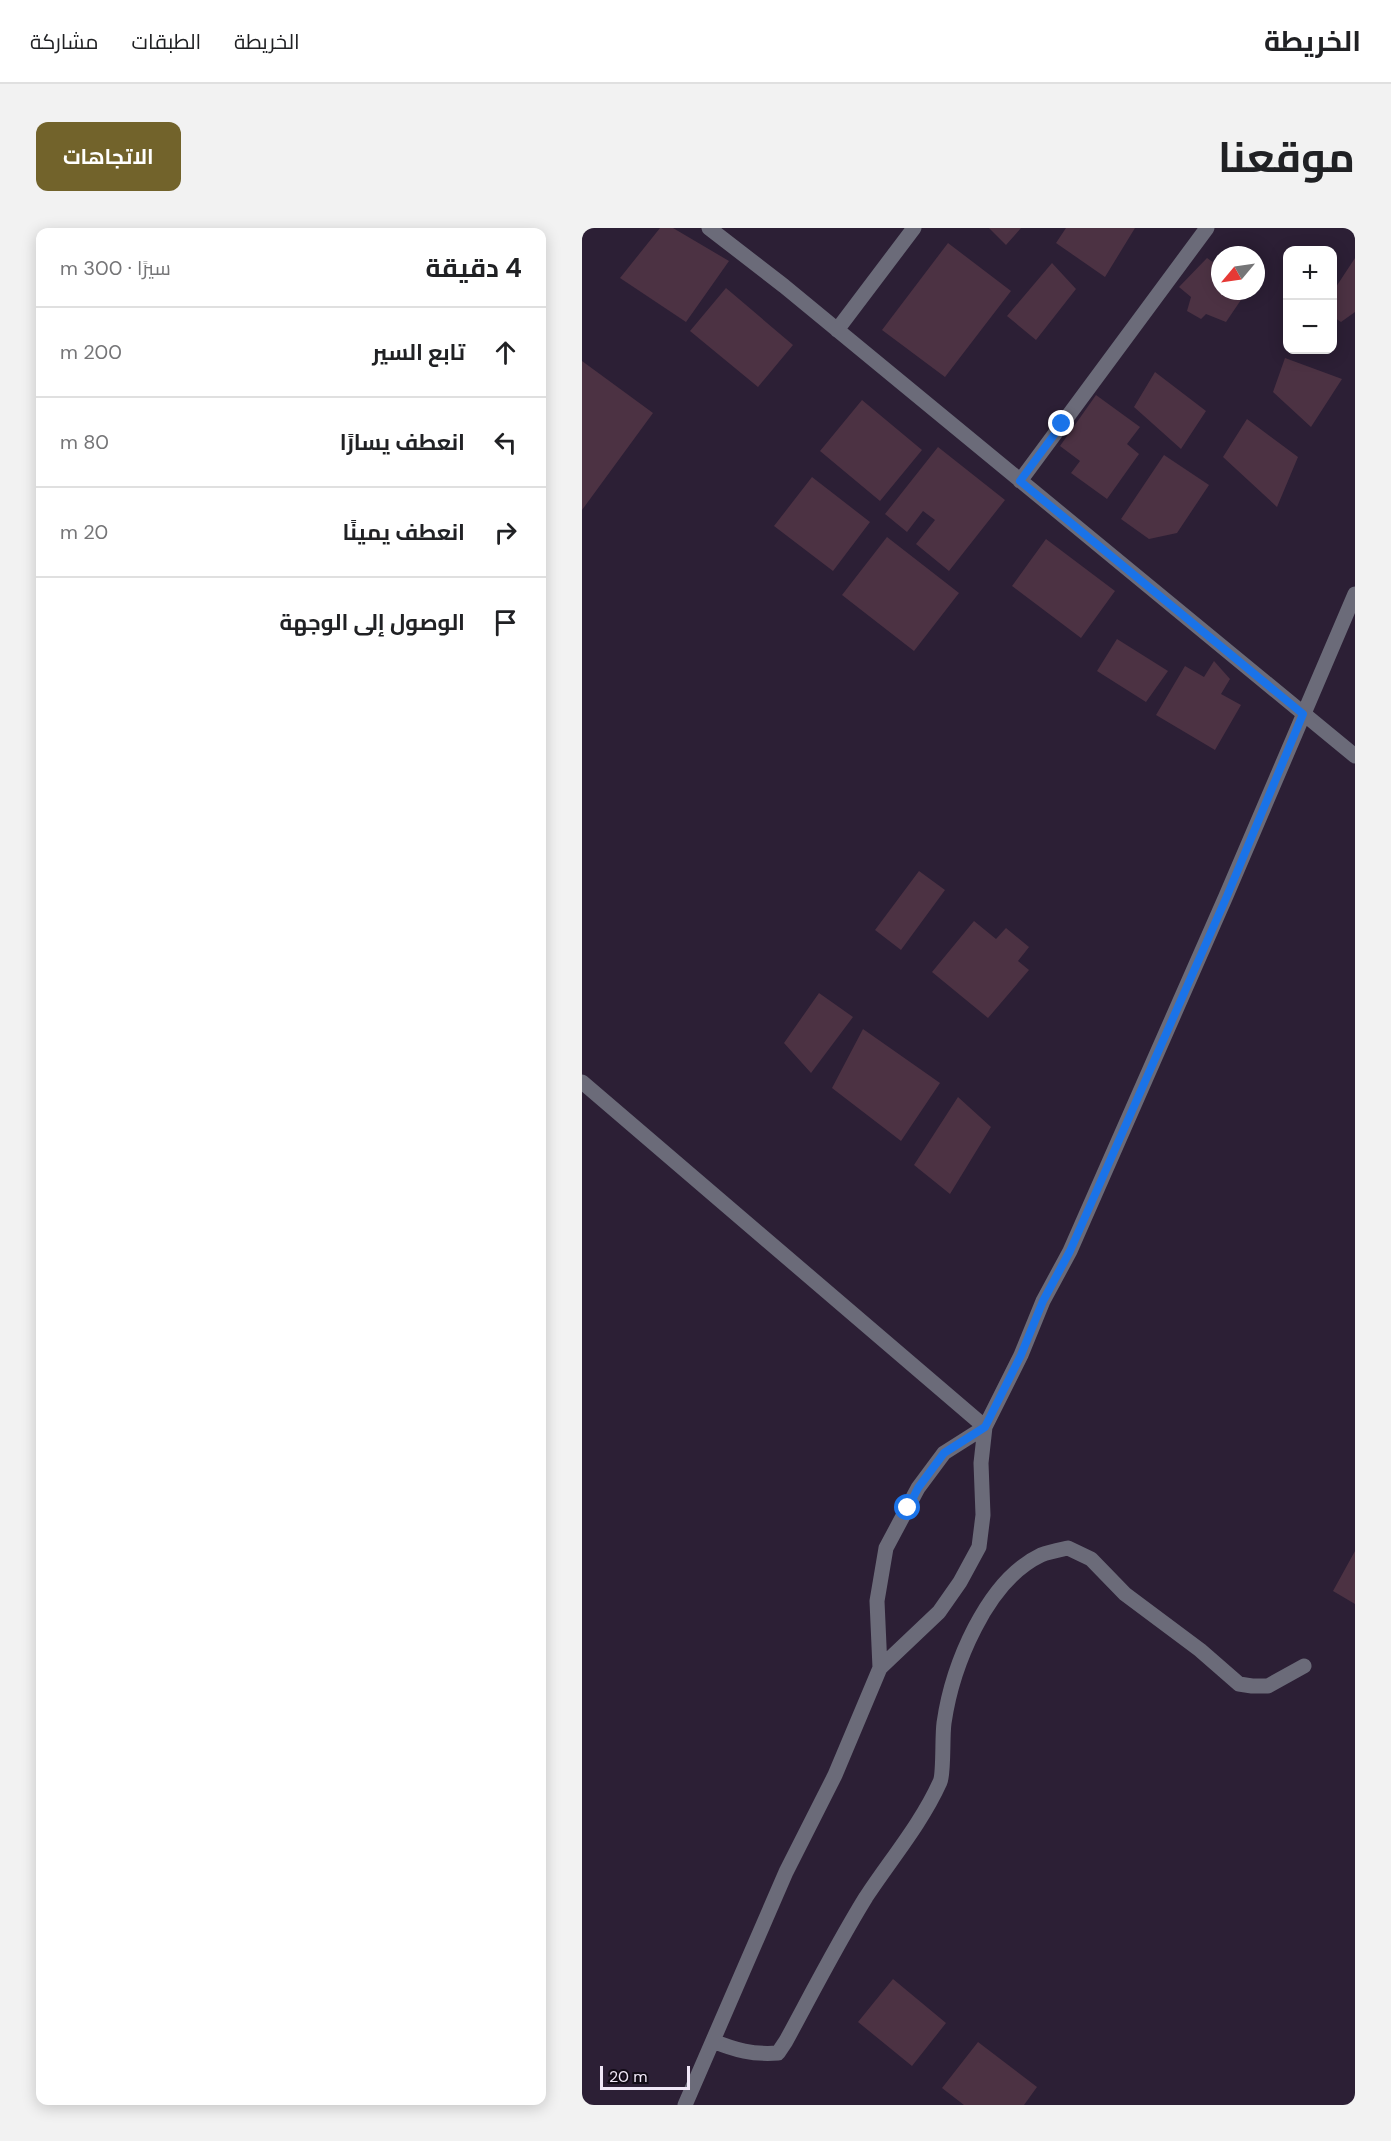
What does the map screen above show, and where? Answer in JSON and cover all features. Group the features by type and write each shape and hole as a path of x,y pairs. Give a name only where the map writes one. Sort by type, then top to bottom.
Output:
{"street":[{"path":"709,228 837,330 1355,756"},
{"path":"837,330 914,228"},
{"path":"1020,481 1207,228"},
{"path":"685,2105 786,1872 835,1775 880,1668 939,1612 980,1547 983,1515 981,1463 985,1427 1021,1355 1043,1301 1070,1251 1227,896 1355,594"},
{"path":"582,1082 985,1427"},
{"path":"880,1668 877,1601 886,1548 918,1488 944,1453 985,1427"},
{"path":"713,2041 737,2051 759,2055 778,2053 786,2041 866,1898 916,1826 942,1779 942,1740 947,1705 956,1669 974,1629 992,1599 1018,1570 1042,1555 1068,1548 1091,1559 1125,1594 1200,1650 1239,1683 1268,1686 1304,1666"}],"building":[{"path":"660,228 673,228 729,261 686,322 620,278"},
{"path":"989,228 1021,228 1006,245"},
{"path":"1066,228 1135,228 1105,277 1056,243"},
{"path":"948,243 1011,291 945,377 882,330"},
{"path":"1207,258 1211,261 1211,300 1241,300 1226,322 1206,314 1201,319 1187,311 1191,297 1179,287"},
{"path":"1355,258 1355,312 1341,322 1337,319 1337,285"},
{"path":"1052,263 1076,289 1036,340 1007,316"},
{"path":"726,288 793,345 758,387 690,331"},
{"path":"1285,358 1342,379 1311,427 1273,392"},
{"path":"582,361 653,413 582,510"},
{"path":"1155,372 1206,411 1181,449 1134,407"},
{"path":"1096,395 1140,427 1127,444 1139,454 1107,499 1071,473 1080,461 1060,446"},
{"path":"862,400 922,450 880,501 820,451"},
{"path":"1247,419 1298,457 1277,507 1223,457"},
{"path":"938,447 1005,500 949,571 916,544 935,520 923,511 907,532 885,514"},
{"path":"1164,455 1209,485 1177,533 1149,539 1121,519"},
{"path":"812,477 870,522 833,571 774,526"},
{"path":"887,537 959,593 914,651 842,595"},
{"path":"1046,539 1115,591 1081,638 1012,586"},
{"path":"1117,639 1168,671 1146,702 1097,671"},
{"path":"1214,661 1230,679 1221,694 1241,705 1215,750 1156,715 1185,666 1204,677"},
{"path":"919,871 945,890 901,950 875,930"},
{"path":"974,921 996,939 1006,928 1029,947 1018,961 1029,970 988,1018 932,972"},
{"path":"819,993 853,1017 811,1073 784,1043"},
{"path":"863,1029 940,1083 901,1141 832,1088"},
{"path":"958,1097 991,1127 950,1194 914,1165"},
{"path":"1355,1551 1355,1604 1333,1591"},
{"path":"893,1979 946,2023 912,2066 858,2022"},
{"path":"978,2042 1037,2087 1024,2105 964,2105 942,2088"}],"route":[{"path":"908,1508 918,1488 944,1453 985,1427 1021,1355 1043,1301 1070,1251 1227,896 1303,714 1020,481 1062,424"}]}
